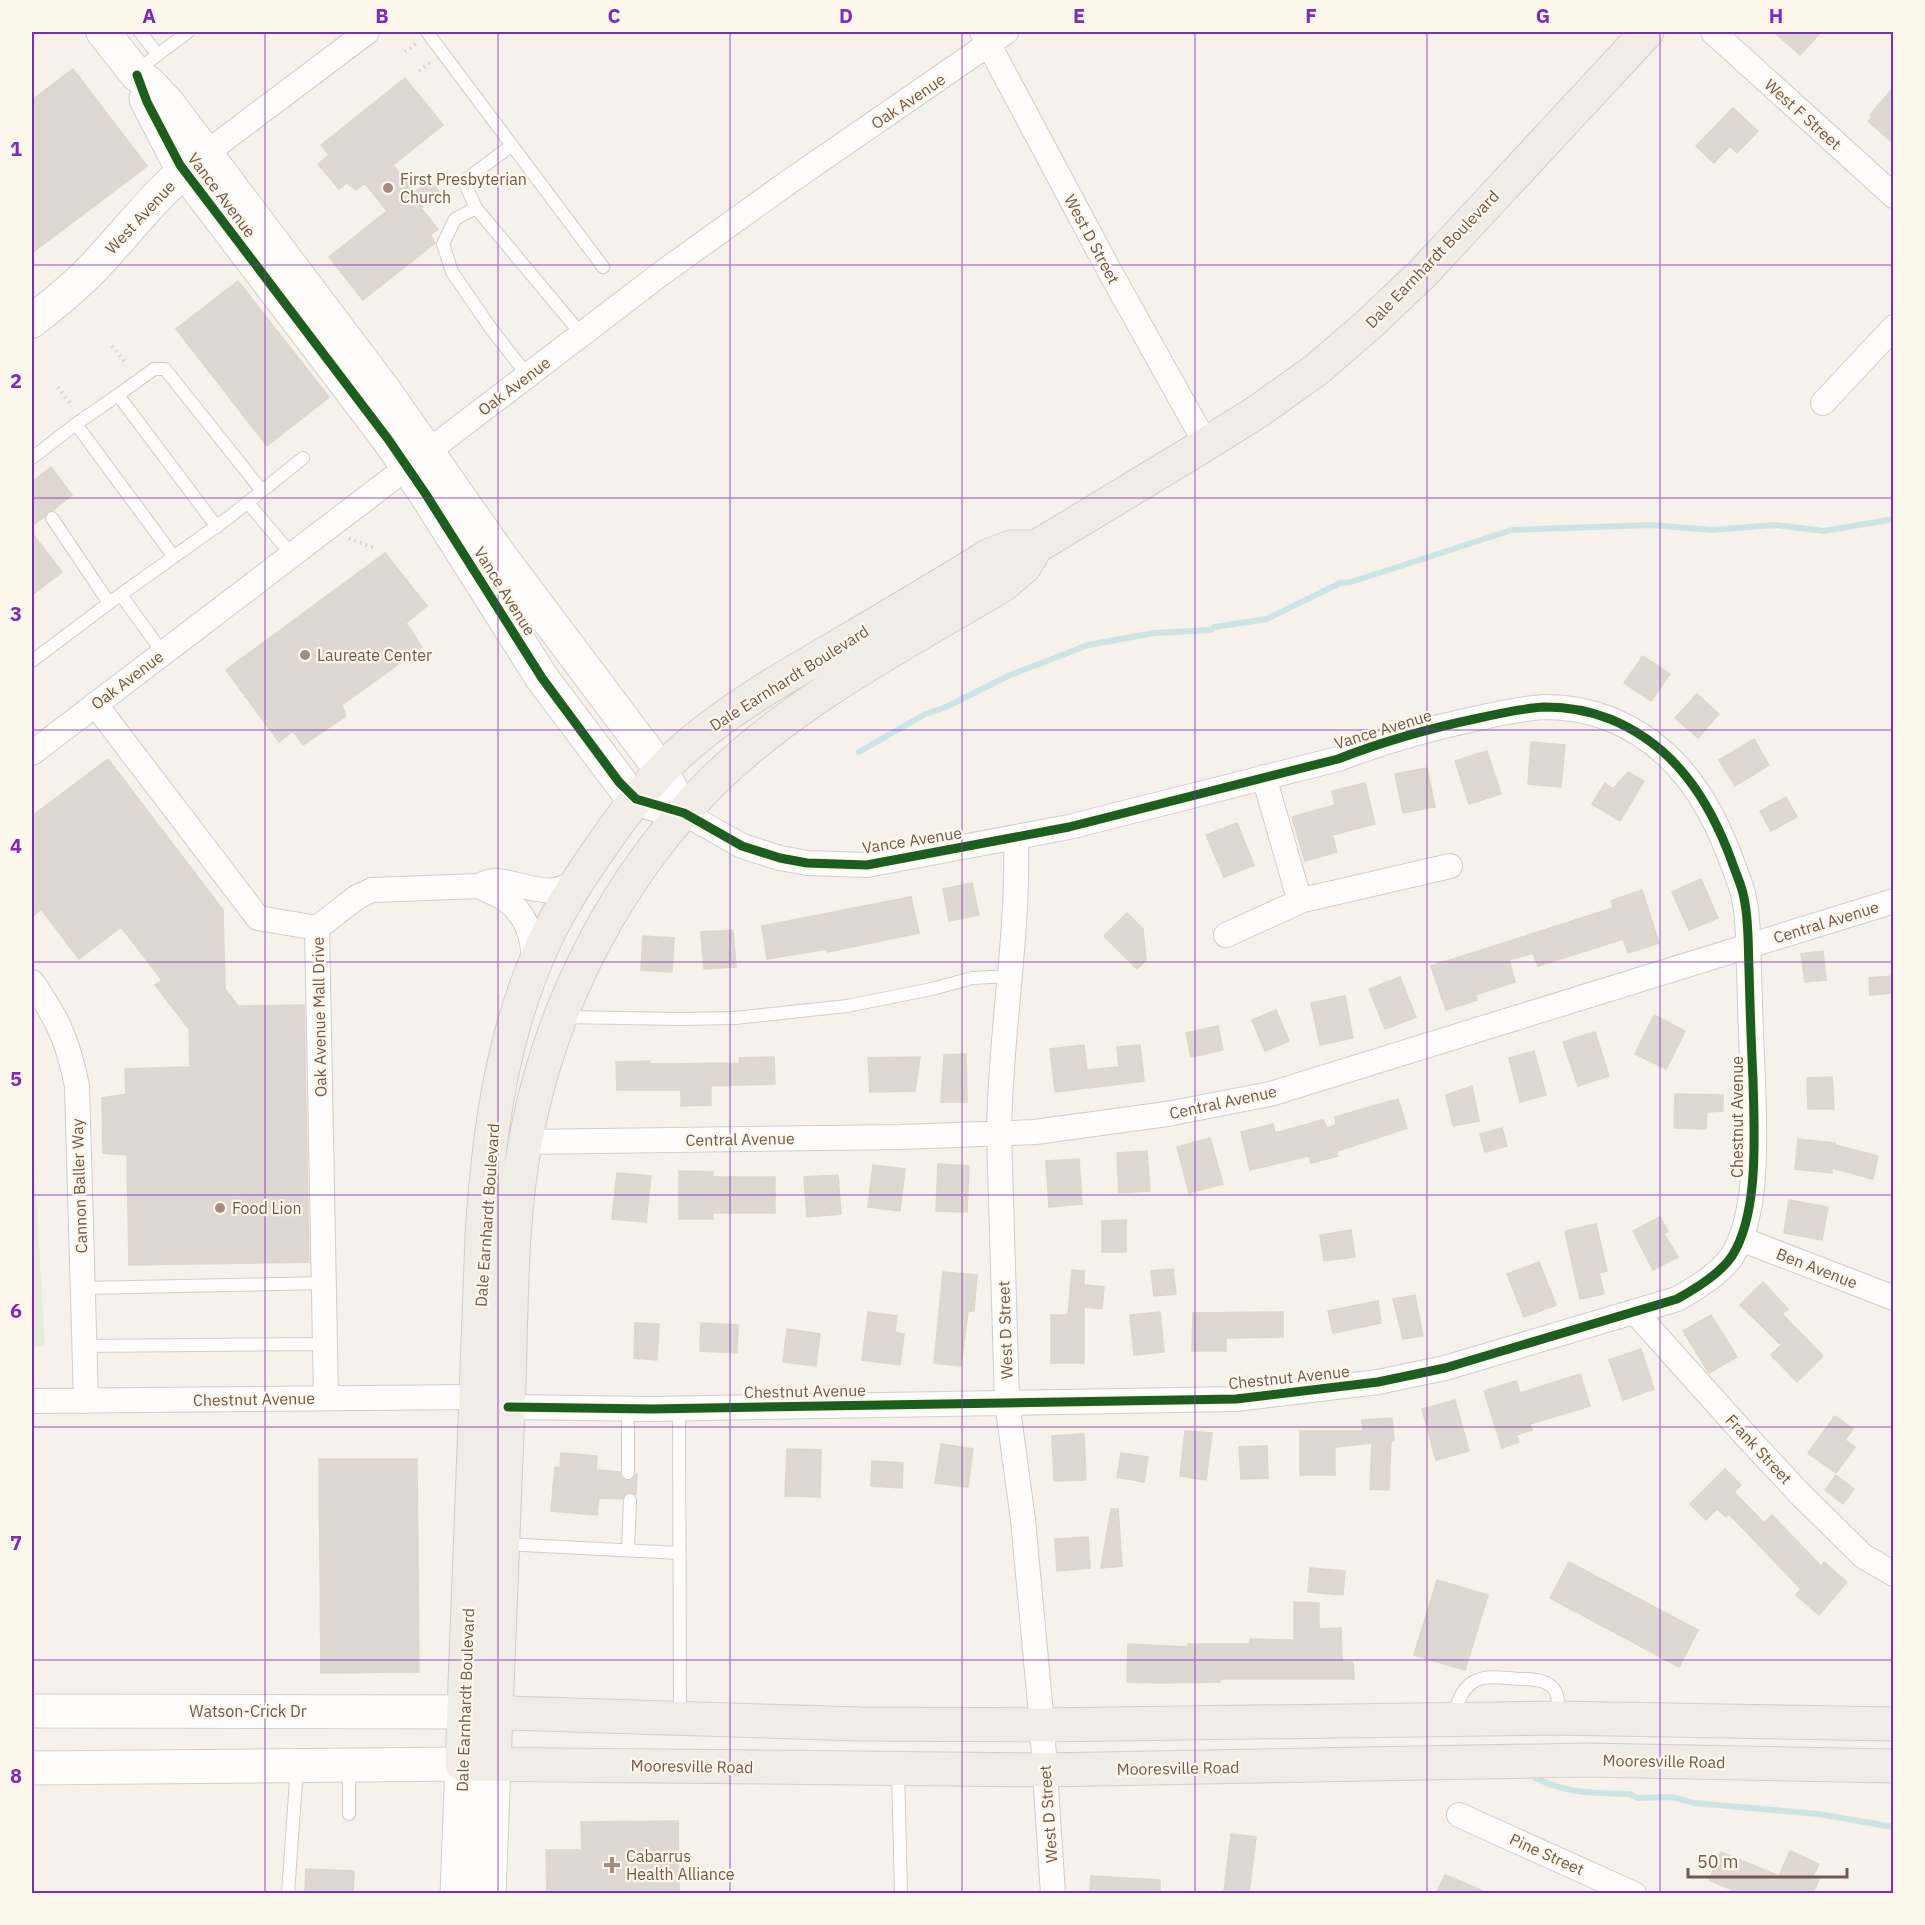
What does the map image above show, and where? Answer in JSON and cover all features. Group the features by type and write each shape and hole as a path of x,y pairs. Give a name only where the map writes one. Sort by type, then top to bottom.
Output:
{"main road":[{"name":"Dale Earnhardt Boulevard","path":"480,1712 503,1544 515,1235 525,1142 538,1084 561,1017 584,963 620,898 646,860 713,781 779,724 842,681 1003,585 1025,566 1036,547 1257,412 1316,370 1422,274 1647,32"},
{"name":"Dale Earnhardt Boulevard","path":"478,1764 480,1712 477,1397 482,1237 490,1143 500,1083 531,972 547,936 582,876 636,799 693,741 757,695 990,555 1011,548 1036,547"},
{"path":"480,1712 860,1724 1042,1725 1557,1718 1893,1724"},
{"name":"Mooresville Road","path":"478,1764 1045,1770 1587,1760 1893,1766"}],"street":[{"name":"Vance Avenue","path":"103,32 143,67 148,83 161,96 195,162 377,381 418,460 542,678 613,773 636,799 684,813 742,846 780,858 807,864 867,865 1069,827 1338,759 1377,744 1451,724 1517,710 1546,707 1577,710 1609,718 1645,736 1672,759 1695,786 1721,831 1744,898 1748,946"},
{"name":"West Avenue","path":"32,321 67,294 140,216 195,162 367,32"},
{"name":"West F Street","path":"1713,32 1893,196"},
{"name":"West D Street","path":"993,36 1108,270 1206,444"},
{"name":"Oak Avenue","path":"32,753 662,273 993,36"},
{"path":"1823,403 1893,327"},
{"name":"Vance Avenue","path":"418,460 501,557 662,770 684,813"},
{"name":"Oak Avenue Mall Drive","path":"95,704 258,918 317,928 327,1398"},
{"path":"1264,777 1296,888 1303,900"},
{"name":"West D Street","path":"1016,837 1017,885 999,1093 1007,1402 1023,1520 1042,1725 1053,1893"},
{"path":"1226,934 1303,900 1450,866"},
{"path":"317,928 357,897 372,890 480,886 495,882 554,891 568,887 582,876"},
{"path":"480,886 502,897 523,919 532,941 531,972"},
{"name":"Central Avenue","path":"525,1142 901,1137 1035,1132 1167,1114 1270,1094 1893,901"},
{"name":"Chestnut Avenue","path":"508,1407 628,1409 1236,1399 1378,1382 1446,1368 1677,1299 1699,1287 1731,1258 1741,1239 1752,1191 1755,1141 1748,946"},
{"name":"Cannon Baller Way","path":"32,982 64,1034 71,1055 76,1086 86,1401"},
{"name":"Ben Avenue","path":"1741,1239 1893,1298"},
{"name":"Frank Street","path":"1635,1312 1800,1494 1863,1556 1893,1574"},
{"name":"Chestnut Avenue","path":"32,1401 477,1397"},
{"name":"Watson-Crick Dr","path":"32,1711 480,1712"},
{"path":"32,1768 478,1764"},
{"name":"Dale Earnhardt Boulevard","path":"457,1893 478,1764"},
{"name":"Dale Earnhardt Boulevard","path":"478,1764 489,1893"},
{"name":"Pine Street","path":"1459,1815 1634,1893"}],"lane":[{"path":"140,32 143,67"},
{"path":"143,67 188,32"},
{"path":"427,32 603,267"},
{"path":"512,145 464,181 476,208 582,335"},
{"path":"476,208 455,219 443,244 452,272 492,330 528,376"},
{"path":"32,458 154,369 165,369 262,491"},
{"path":"118,395 217,527"},
{"path":"76,424 174,557"},
{"path":"32,661 109,603 217,527 303,458"},
{"path":"248,502 292,555"},
{"path":"52,518 109,603"},
{"path":"121,595 163,653"},
{"path":"561,1017 580,1019 735,1018 847,1006 932,989 972,978 1010,976"},
{"path":"82,1288 324,1283"},
{"path":"84,1346 326,1344"},
{"path":"679,1408 680,1717"},
{"path":"628,1409 628,1473"},
{"path":"628,1550 630,1500"},
{"path":"503,1544 680,1553"},
{"path":"1452,1719 1460,1694 1473,1681 1490,1676 1541,1681 1551,1686 1557,1695 1557,1718"},
{"path":"288,1893 297,1765"},
{"path":"348,1814 349,1765"},
{"path":"898,1769 901,1893"}],"path":[{"path":"112,346 125,362"},
{"path":"58,387 70,403"}],"green space":[{"path":"32,1132 45,1346 32,1347"}],"building":[{"path":"1774,32 1821,32 1800,55"},
{"path":"73,69 147,166 32,253 32,100"},
{"name":"First Presbyterian Church","path":"405,78 443,125 393,165 415,192 430,180 440,193 421,208 438,229 430,235 435,243 363,300 329,257 387,211 365,183 356,190 347,183 339,189 318,164 329,155 321,145"},
{"path":"1893,88 1893,143 1868,121 1873,117 1870,115"},
{"path":"1733,108 1758,131 1737,153 1730,146 1714,163 1696,146"},
{"path":"238,281 329,397 267,446 176,329"},
{"path":"51,467 72,495 47,512 32,526 32,482"},
{"path":"32,533 62,572 32,595"},
{"name":"Laureate Center","path":"385,553 427,606 406,623 422,647 342,705 346,716 303,745 293,731 279,742 226,670"},
{"path":"1643,656 1670,674 1651,701 1624,683"},
{"path":"1697,694 1719,714 1698,738 1675,718"},
{"path":"1754,739 1769,765 1735,786 1719,760"},
{"path":"1531,742 1565,745 1561,787 1528,784"},
{"path":"1487,751 1501,794 1469,804 1455,761"},
{"path":"108,759 223,910 225,989 238,1006 304,1005 309,1262 129,1265 127,1155 103,1153 102,1098 126,1094 125,1069 190,1067 189,1029 155,985 162,980 121,927 79,959 41,909 32,917 32,816"},
{"path":"1427,768 1435,807 1403,813 1395,774"},
{"path":"1628,772 1644,781 1620,821 1592,804 1605,783 1613,789"},
{"path":"1365,783 1375,824 1332,835 1337,852 1305,861 1292,817 1335,805 1332,791"},
{"path":"1786,797 1797,817 1771,831 1760,811"},
{"path":"1237,823 1254,865 1224,877 1206,835"},
{"path":"1701,879 1718,918 1689,930 1672,892"},
{"path":"972,883 979,915 949,921 943,889"},
{"path":"1642,890 1659,943 1628,953 1623,939 1538,966 1533,953 1509,960 1515,982 1475,995 1477,1000 1446,1010 1431,966 1613,908 1611,901"},
{"path":"911,897 919,933 828,952 827,949 767,959 762,926"},
{"path":"1127,913 1143,929 1146,960 1137,969 1104,936"},
{"path":"733,930 736,967 704,969 701,932"},
{"path":"643,936 674,938 672,972 641,970"},
{"path":"1823,951 1826,980 1805,982 1801,954"},
{"path":"1893,976 1893,993 1870,995 1869,978"},
{"path":"1400,977 1416,1017 1385,1029 1369,989"},
{"path":"1345,996 1353,1038 1320,1045 1311,1003"},
{"path":"1276,1010 1289,1041 1265,1051 1252,1020"},
{"path":"1654,1015 1685,1031 1666,1069 1635,1054"},
{"path":"1218,1026 1223,1050 1191,1057 1186,1033"},
{"path":"1595,1032 1609,1076 1578,1086 1563,1042"},
{"path":"1084,1045 1087,1070 1119,1067 1117,1047 1140,1045 1144,1081 1055,1092 1050,1049"},
{"path":"1534,1051 1546,1095 1520,1102 1509,1058"},
{"path":"966,1054 967,1102 941,1102 944,1055"},
{"path":"774,1057 775,1084 711,1086 711,1105 681,1106 681,1090 617,1090 616,1062 740,1063 739,1058"},
{"path":"920,1057 915,1091 870,1092 868,1058"},
{"path":"1832,1077 1834,1109 1808,1109 1807,1078"},
{"path":"1472,1086 1479,1121 1453,1126 1446,1095"},
{"path":"1675,1094 1723,1095 1723,1111 1707,1112 1706,1129 1674,1128"},
{"path":"1398,1099 1407,1128 1337,1151 1338,1156 1311,1163 1309,1156 1250,1170 1241,1132 1273,1124 1275,1133 1323,1120 1327,1128 1336,1125 1335,1117"},
{"path":"1502,1128 1507,1146 1485,1152 1480,1134"},
{"path":"1210,1138 1223,1184 1189,1193 1177,1147"},
{"path":"1798,1139 1835,1143 1835,1145 1878,1156 1873,1179 1832,1168 1832,1173 1795,1169"},
{"path":"1147,1151 1150,1191 1119,1193 1117,1153"},
{"path":"1079,1159 1082,1204 1049,1207 1046,1161"},
{"path":"938,1164 969,1166 967,1212 936,1211"},
{"path":"873,1165 905,1169 900,1211 868,1207"},
{"path":"679,1171 713,1172 713,1177 775,1177 775,1213 713,1213 713,1219 679,1219"},
{"path":"617,1173 651,1176 646,1222 612,1219"},
{"path":"838,1175 841,1214 807,1217 804,1177"},
{"path":"1789,1200 1828,1207 1822,1240 1784,1233"},
{"path":"1660,1217 1668,1231 1664,1234 1678,1257 1653,1270 1633,1231"},
{"path":"1126,1220 1126,1252 1102,1252 1102,1221"},
{"path":"1596,1224 1607,1271 1599,1273 1604,1294 1580,1299 1565,1231"},
{"path":"1351,1230 1355,1257 1324,1261 1320,1235"},
{"path":"1539,1262 1556,1305 1524,1317 1507,1274"},
{"path":"1173,1269 1176,1294 1154,1296 1151,1271"},
{"path":"1072,1270 1084,1271 1084,1285 1104,1287 1102,1309 1084,1307 1084,1363 1051,1363 1051,1315 1068,1315"},
{"path":"943,1272 977,1275 974,1311 968,1311 961,1366 934,1363"},
{"path":"1763,1282 1788,1309 1782,1314 1823,1356 1797,1382 1771,1355 1781,1345 1740,1305"},
{"path":"1415,1295 1423,1336 1403,1339 1393,1299"},
{"path":"1378,1301 1381,1323 1333,1333 1328,1311"},
{"path":"868,1312 897,1316 895,1332 904,1334 900,1365 862,1360"},
{"path":"1160,1312 1164,1352 1134,1355 1130,1315"},
{"path":"1283,1312 1283,1337 1226,1338 1226,1351 1192,1351 1193,1313"},
{"path":"1711,1315 1737,1357 1709,1373 1683,1331"},
{"path":"635,1323 659,1324 657,1360 634,1358"},
{"path":"701,1323 738,1325 737,1353 700,1351"},
{"path":"787,1329 820,1334 816,1366 783,1362"},
{"path":"1641,1349 1654,1389 1623,1400 1609,1360"},
{"path":"1580,1374 1590,1406 1530,1424 1532,1430 1516,1435 1519,1442 1502,1448 1484,1391 1516,1381 1520,1393"},
{"path":"1455,1400 1469,1451 1436,1460 1422,1409"},
{"path":"1835,1416 1853,1429 1845,1440 1855,1447 1836,1473 1808,1453"},
{"path":"1392,1418 1394,1441 1391,1441 1389,1490 1370,1489 1372,1443 1335,1447 1335,1475 1300,1475 1300,1431 1363,1431 1362,1420"},
{"path":"1185,1431 1212,1433 1206,1480 1180,1476"},
{"path":"1084,1434 1086,1480 1054,1481 1052,1436"},
{"path":"941,1444 973,1449 968,1487 935,1483"},
{"path":"1267,1446 1268,1478 1241,1479 1239,1447"},
{"path":"787,1449 821,1450 820,1497 785,1496"},
{"path":"561,1453 597,1456 596,1470 620,1472 621,1478 627,1481 633,1480 637,1473 636,1494 627,1492 622,1499 599,1498 597,1515 551,1511 555,1467 560,1468"},
{"path":"1121,1453 1148,1457 1144,1482 1117,1477"},
{"path":"319,1459 417,1459 419,1672 321,1673"},
{"path":"872,1461 903,1463 902,1488 871,1486"},
{"path":"1725,1469 1741,1485 1734,1492 1764,1523 1772,1515 1821,1566 1824,1562 1847,1582 1819,1615 1796,1595 1801,1589 1729,1514 1726,1517 1717,1509 1706,1520 1690,1504"},
{"path":"1836,1475 1854,1489 1843,1504 1825,1490"},
{"path":"1111,1509 1118,1509 1122,1566 1101,1568"},
{"path":"1088,1537 1090,1568 1057,1571 1055,1539"},
{"path":"1569,1562 1698,1630 1679,1667 1550,1598"},
{"path":"1310,1568 1345,1571 1343,1595 1308,1592"},
{"path":"1437,1580 1488,1595 1465,1670 1414,1655"},
{"path":"1294,1602 1319,1603 1319,1629 1341,1628 1342,1662 1353,1662 1354,1679 1127,1682 1128,1644 1188,1647 1188,1644 1250,1644 1250,1639 1294,1640"},
{"name":"Cabarrus Health Alliance","path":"678,1821 679,1893 547,1893 546,1850 582,1850 581,1822"},
{"path":"1231,1834 1256,1837 1249,1893 1224,1892"},
{"path":"1790,1851 1819,1864 1813,1876 1819,1879 1814,1891 1819,1893 1740,1893 1709,1880 1721,1852 1779,1876"},
{"path":"306,1869 354,1871 353,1893 305,1893"},
{"path":"1445,1875 1488,1893 1436,1893"},
{"path":"1091,1876 1160,1880 1160,1893 1090,1893"}],"waterway":[{"path":"859,752 925,714 946,707 1008,676 1088,645 1154,633 1211,630 1214,627 1267,619 1340,583 1351,582 1512,530 1651,525 1713,530 1775,525 1824,531 1894,519"},
{"path":"1535,1778 1581,1792 1630,1794 1637,1798 1672,1797 1694,1803 1818,1814 1894,1827"}],"cycle path":[{"path":"137,75 147,102 180,165 388,439 425,493 542,678 619,782 636,799 684,813 742,846 780,858 807,863 867,865 1069,827 1338,759 1390,741 1461,722 1520,710 1561,708 1610,719 1653,743 1671,759 1700,796 1712,817 1742,889 1748,925 1753,1079 1754,1145 1751,1194 1741,1238 1732,1256 1715,1274 1677,1299 1445,1368 1378,1382 1236,1399 651,1409 508,1407"}],"place":[{"name":"First Presbyterian Church","path":"388,188"},
{"name":"Laureate Center","path":"305,655"},
{"name":"Food Lion","path":"220,1208"},
{"name":"Cabarrus Health Alliance","path":"612,1865"}]}
